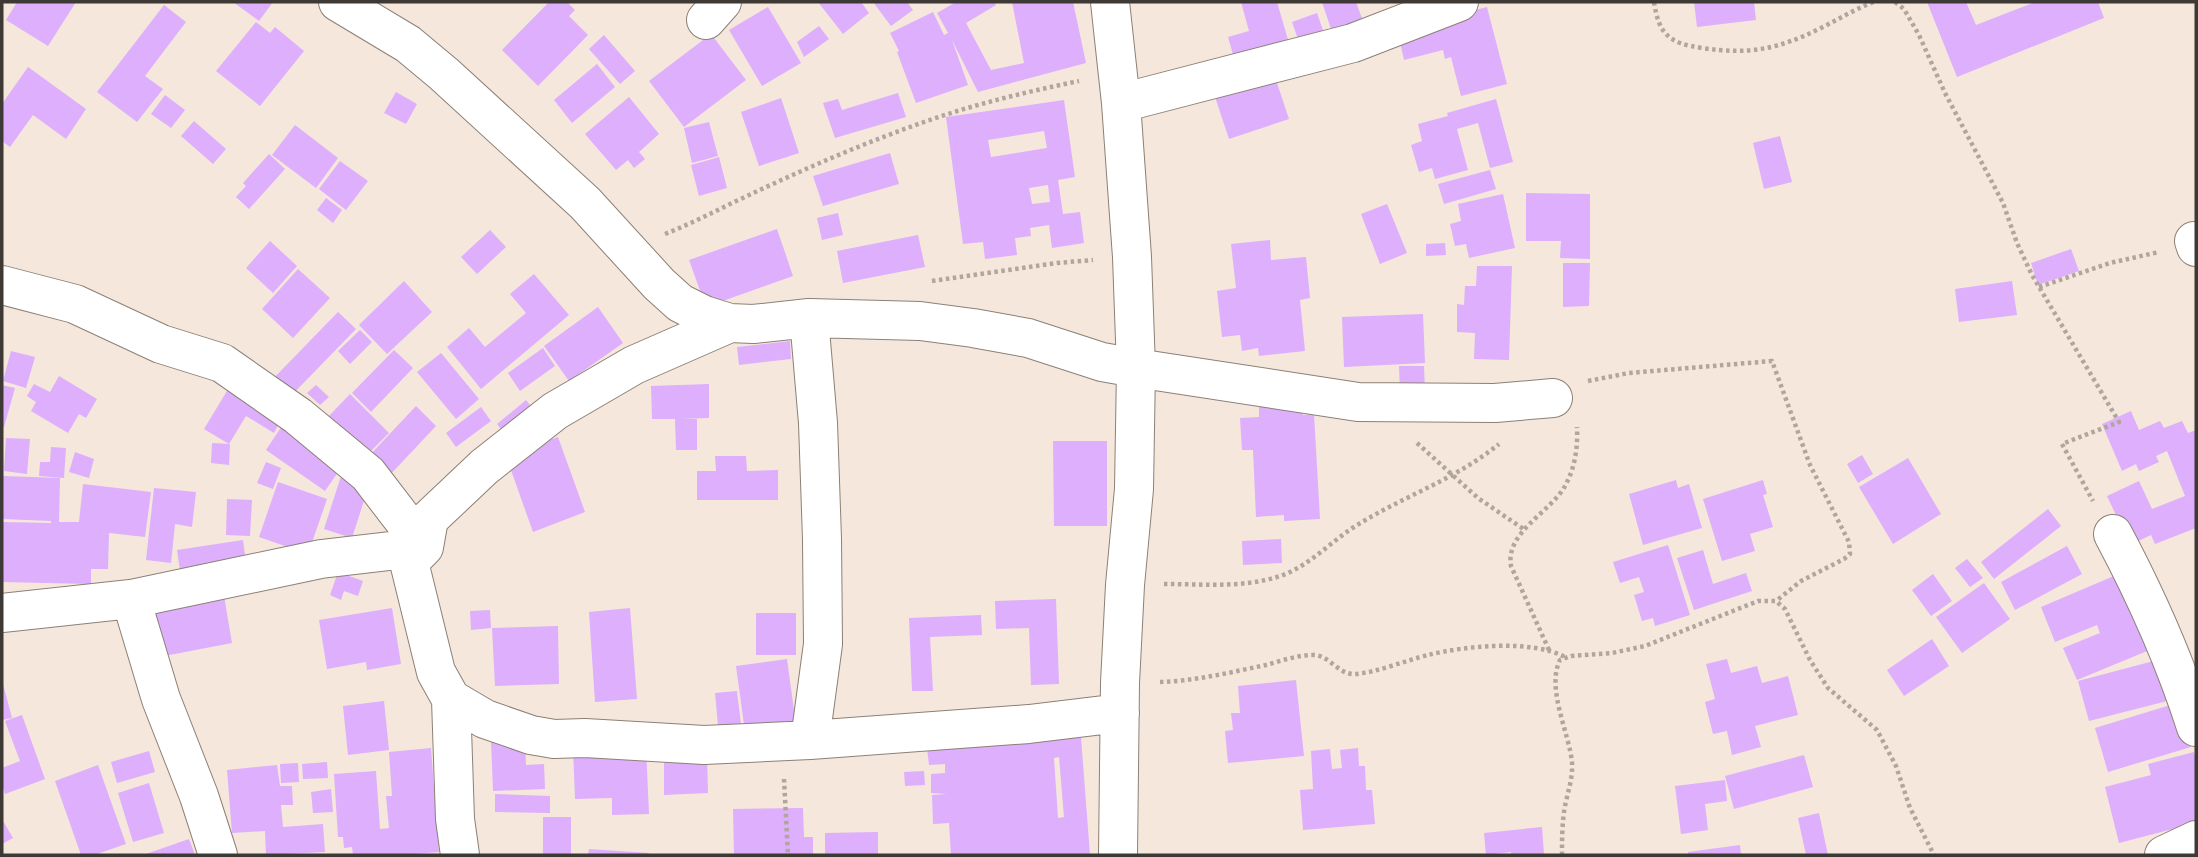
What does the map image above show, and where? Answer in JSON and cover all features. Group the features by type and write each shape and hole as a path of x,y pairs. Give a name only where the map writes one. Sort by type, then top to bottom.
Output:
{"street":[{"path":"338,2 408,44 435,67 585,203 659,284 680,303 704,315 730,323 752,324 809,318 920,321 1028,338 1102,362 1358,402 1495,403 1565,412"},
{"path":"1110,2 1132,257 1136,368 1134,489 1125,584 1120,698 1118,855"},
{"path":"1118,88 1353,43 1458,2"},
{"path":"2,285 75,304 161,344 222,363 299,416 368,474 424,547"},
{"path":"795,741 823,644 818,423 809,318"},
{"path":"460,855 455,820 451,699 436,672 409,562 424,547 429,519 484,467 555,411 634,365 730,323"},
{"path":"2113,534 2179,673 2196,727"},
{"path":"2,613 131,599 321,559 424,547"},
{"path":"131,599 161,699 200,796 218,855"},
{"path":"451,699 485,719 531,735 554,739 585,738 704,745 1029,724 1120,698"},
{"path":"2164,855 2196,840"}],"path":[{"path":"1654,2 1657,19 1666,37 1690,46 1731,52 1761,51 1795,40 1874,2"},
{"path":"1895,2 1903,9 1919,35 1945,93 2003,203 2017,243 2039,288 2119,422 2062,444 2113,534"},
{"path":"628,248 697,222 746,196 923,122 1007,96 1118,88"},
{"path":"2039,288 2110,263 2195,244"},
{"path":"923,282 1043,264 1132,257"},
{"path":"1120,698 1164,682 1240,670 1297,656 1323,657 1338,669 1352,674 1457,650 1507,647 1549,651 1566,658 1612,653 1644,646 1758,601 1776,601 1801,581 1850,554 1849,542 1811,466 1772,361 1601,378 1577,384 1565,412 1573,468 1564,489 1511,548 1511,566 1549,651"},
{"path":"1125,584 1257,582 1279,577 1304,565 1354,527 1478,461 1504,439"},
{"path":"1452,476 1478,498 1525,530"},
{"path":"1776,601 1785,609 1810,660 1828,688 1877,730 1896,766 1910,808 1934,855"},
{"path":"1562,855 1564,809 1572,776 1572,762 1555,689 1558,665 1566,658"},
{"path":"788,855 795,741"}],"building":[{"path":"17,2 76,2 48,46 6,20"},
{"path":"233,2 273,2 259,21"},
{"path":"549,2 567,2 575,10 569,16 588,35 538,86 502,50"},
{"path":"818,2 861,2 869,13 843,34"},
{"path":"873,2 907,2 913,10 891,26"},
{"path":"956,2 994,2 996,5 966,23 991,70 1024,63 1012,2 1073,2 1086,63 978,92 952,40 968,85 916,103 897,52 899,51 890,33 933,12 944,35 948,33 937,13"},
{"path":"1241,2 1277,2 1291,50 1236,65 1228,37 1249,31"},
{"path":"1322,2 1356,2 1363,21 1332,32"},
{"path":"1694,2 1754,2 1756,20 1697,27"},
{"path":"1927,2 1966,2 1976,25 2035,2 2098,2 2104,18 1957,77"},
{"path":"164,5 186,22 145,76 163,89 137,122 97,92"},
{"path":"768,7 801,63 762,86 729,30"},
{"path":"1487,7 1507,84 1461,96 1451,57 1445,59 1443,50 1404,60 1399,38 1441,19"},
{"path":"1317,13 1325,36 1300,45 1292,22"},
{"path":"256,22 270,33 275,27 304,51 260,106 216,71"},
{"path":"819,26 829,39 804,57 797,42"},
{"path":"711,34 746,80 684,127 649,81"},
{"path":"604,35 635,71 620,84 589,49"},
{"path":"597,64 615,87 572,123 554,100"},
{"path":"28,67 86,109 66,139 33,115 10,147 2,141 2,104"},
{"path":"1273,71 1289,119 1229,139 1213,91"},
{"path":"396,92 417,104 406,124 384,113"},
{"path":"898,93 906,117 835,138 823,103 838,99 842,110"},
{"path":"165,95 185,110 171,128 151,114"},
{"path":"629,97 659,134 639,152 645,159 634,168 628,160 616,170 585,134"},
{"path":"781,98 799,153 759,166 741,112"},
{"path":"1496,99 1513,162 1490,168 1478,123 1457,129 1468,170 1435,179 1432,168 1419,172 1411,145 1422,141 1418,124"},
{"path":"1064,100 1075,177 1058,180 1063,214 1080,212 1084,243 1052,248 1049,225 1030,228 1031,236 1015,238 1017,255 985,259 983,242 963,244 946,117","holes":["1044,131 1047,148 991,157 988,140","1048,185 1050,202 1032,204 1029,188"]},
{"path":"194,121 226,149 213,164 181,136"},
{"path":"709,122 718,156 692,163 684,128"},
{"path":"295,125 338,158 316,188 272,155"},
{"path":"1780,136 1792,182 1764,189 1753,143"},
{"path":"890,153 899,184 823,206 813,176"},
{"path":"269,154 285,169 249,209 236,197 246,186 243,183"},
{"path":"719,157 727,188 699,196 691,165"},
{"path":"340,161 368,181 346,210 319,189"},
{"path":"1490,170 1496,189 1444,204 1438,184"},
{"path":"1526,193 1590,194 1590,259 1560,258 1561,241 1526,241"},
{"path":"1503,194 1515,248 1469,258 1466,244 1455,246 1450,224 1461,221 1458,204"},
{"path":"326,198 342,210 333,223 317,210"},
{"path":"1387,204 1407,253 1380,264 1361,214"},
{"path":"838,213 843,235 822,240 817,218"},
{"path":"777,229 793,276 706,307 689,260"},
{"path":"490,230 506,247 477,274 461,257"},
{"path":"918,235 925,267 843,283 837,251"},
{"path":"1270,240 1271,260 1306,257 1310,298 1300,300 1305,351 1259,356 1258,348 1242,351 1240,335 1222,337 1217,291 1236,288 1231,244"},
{"path":"270,241 297,266 273,293 246,268"},
{"path":"1445,243 1446,255 1426,256 1426,244"},
{"path":"2071,249 2079,271 2038,285 2031,263"},
{"path":"1563,263 1590,263 1589,306 1563,307"},
{"path":"1477,266 1512,266 1509,360 1474,359 1475,333 1457,332 1457,304 1464,305 1465,286 1476,286"},
{"path":"298,269 330,298 293,338 262,309"},
{"path":"534,274 569,315 481,389 447,347 469,328 485,347 526,313 510,294"},
{"path":"404,281 432,312 387,354 359,325"},
{"path":"2012,281 2017,315 1959,322 1955,289"},
{"path":"598,307 623,343 569,381 544,346"},
{"path":"338,312 356,329 287,400 269,383"},
{"path":"1423,314 1425,363 1344,367 1342,317"},
{"path":"360,330 372,342 350,364 338,351"},
{"path":"790,341 791,359 739,365 737,347"},
{"path":"543,348 555,366 520,391 508,373"},
{"path":"394,350 413,368 371,412 352,393"},
{"path":"11,351 35,357 26,388 3,381"},
{"path":"441,353 479,399 456,419 417,372"},
{"path":"1399,366 1424,366 1425,393 1400,393"},
{"path":"59,376 97,399 86,418 79,414 68,433 31,411 36,402 27,396 34,384 50,392"},
{"path":"233,381 285,412 274,433 246,416 229,444 204,429"},
{"path":"709,384 709,418 679,419 697,419 697,450 676,450 675,419 652,419 651,386"},
{"path":"2,385 15,388 4,427 2,427"},
{"path":"316,385 329,397 320,405 307,393"},
{"path":"350,394 389,433 365,457 327,418"},
{"path":"526,400 538,415 509,440 497,424"},
{"path":"1302,403 1303,415 1314,414 1320,519 1284,521 1284,515 1256,517 1253,450 1242,450 1240,418 1259,417 1259,406"},
{"path":"416,406 436,426 388,477 368,457"},
{"path":"481,407 491,421 456,447 446,433"},
{"path":"2131,411 2139,430 2160,421 2164,428 2182,421 2188,433 2196,430 2196,528 2155,544 2151,535 2130,545 2107,496 2139,481 2152,509 2185,496 2167,451 2156,456 2159,462 2139,471 2136,464 2122,471 2102,424"},
{"path":"284,423 343,465 325,491 266,450"},
{"path":"558,437 585,512 533,532 506,456"},
{"path":"6,438 30,439 27,474 4,471"},
{"path":"1053,441 1107,441 1107,526 1054,526"},
{"path":"212,443 230,444 229,465 211,463"},
{"path":"51,447 66,448 64,478 39,476 40,462 50,462"},
{"path":"75,452 94,459 89,478 69,472"},
{"path":"1862,455 1873,474 1858,483 1847,464"},
{"path":"715,456 746,456 747,471 778,470 778,500 697,500 697,471 716,471"},
{"path":"1908,458 1941,514 1893,544 1859,487"},
{"path":"266,462 281,468 273,489 257,483"},
{"path":"342,473 370,482 352,538 324,529"},
{"path":"3,476 60,478 59,522 79,522 83,484 151,492 145,537 109,533 108,569 91,569 91,584 2,582 2,522 51,523 2,519"},
{"path":"1676,480 1678,488 1689,484 1702,528 1643,545 1629,494"},
{"path":"1763,480 1767,494 1763,495 1773,527 1750,534 1755,551 1722,561 1703,499"},
{"path":"278,482 327,499 308,554 259,537"},
{"path":"154,488 196,492 192,527 175,524 171,563 146,560"},
{"path":"227,499 252,500 250,536 226,535"},
{"path":"2048,509 2061,526 1994,579 1981,562"},
{"path":"1281,539 1282,563 1243,565 1242,541"},
{"path":"243,540 246,562 180,571 177,550"},
{"path":"1668,545 1690,615 1655,626 1653,618 1642,621 1634,595 1644,592 1639,577 1620,583 1613,562"},
{"path":"2067,546 2082,574 2015,610 2001,582"},
{"path":"1703,550 1713,584 1746,573 1752,591 1694,610 1677,558"},
{"path":"1967,559 1983,578 1970,587 1955,568"},
{"path":"338,572 363,581 358,596 344,591 341,600 330,595"},
{"path":"2121,573 2152,649 2077,680 2063,648 2100,633 2097,625 2055,642 2041,607"},
{"path":"1933,574 1952,601 1931,616 1912,590"},
{"path":"1984,583 2010,619 1962,653 1936,617"},
{"path":"223,590 232,643 159,657 149,604"},
{"path":"1056,599 1059,684 1031,685 1029,628 996,629 995,601"},
{"path":"392,608 401,664 367,670 366,662 327,669 319,620"},
{"path":"630,608 637,699 595,702 589,612"},
{"path":"490,610 491,628 471,630 470,611"},
{"path":"756,613 796,613 796,655 756,655"},
{"path":"981,615 982,635 930,637 933,691 912,691 909,618"},
{"path":"558,626 559,684 495,686 492,628"},
{"path":"1932,639 1949,666 1904,696 1887,670"},
{"path":"2165,658 2175,699 2089,721 2078,681"},
{"path":"787,659 796,725 745,732 736,666"},
{"path":"1727,659 1731,673 1757,666 1762,683 1788,676 1798,715 1755,726 1761,747 1732,755 1727,731 1713,734 1705,702 1715,699 1706,664"},
{"path":"2,680 12,718 2,720"},
{"path":"1296,680 1304,756 1228,763 1225,731 1233,730 1231,713 1240,713 1238,686"},
{"path":"737,691 742,733 719,736 715,693"},
{"path":"384,701 389,750 348,755 343,706"},
{"path":"2177,703 2191,747 2108,772 2095,728"},
{"path":"22,715 45,779 5,794 2,768 20,761 5,721"},
{"path":"1081,737 1090,855 951,855 949,823 933,824 932,795 947,794 931,793 931,774 945,773 945,764 929,765 927,748","holes":["1059,757 1064,817 1058,818 1054,758"]},
{"path":"525,740 526,765 544,764 545,789 493,791 491,741"},
{"path":"646,747 649,814 612,815 612,798 575,799 573,748"},
{"path":"431,748 439,852 353,855 352,847 344,848 343,837 338,837 334,774 376,771 380,829 389,828 386,796 392,796 389,752"},
{"path":"1358,748 1359,766 1365,766 1366,790 1372,790 1375,824 1303,830 1300,790 1313,789 1311,751 1330,749 1332,769 1342,768 1340,750"},
{"path":"149,751 155,772 117,783 111,762"},
{"path":"2194,752 2196,823 2119,843 2105,787 2151,775 2148,764"},
{"path":"707,753 708,793 664,795 664,754"},
{"path":"1804,755 1813,787 1734,809 1725,776"},
{"path":"327,762 328,778 303,779 302,764"},
{"path":"298,763 299,782 281,783 280,764"},
{"path":"98,765 126,844 94,855 81,855 55,781"},
{"path":"277,765 280,786 292,786 293,805 281,805 283,827 323,824 325,852 266,855 265,831 232,833 227,770"},
{"path":"924,771 925,785 905,786 904,772"},
{"path":"1725,780 1727,801 1705,804 1708,830 1681,834 1675,786"},
{"path":"149,783 164,833 133,842 118,793"},
{"path":"331,789 333,812 313,813 311,792"},
{"path":"495,794 550,796 550,813 495,812"},
{"path":"803,808 804,837 813,837 813,855 734,855 733,809"},
{"path":"1819,813 1828,855 1806,855 1798,818"},
{"path":"543,817 571,817 571,855 543,855"},
{"path":"2,819 13,838 2,844"},
{"path":"1542,827 1544,854 1511,855 1511,852 1486,855 1484,833"},
{"path":"878,832 878,855 825,855 825,833"},
{"path":"189,839 195,855 143,855"},
{"path":"1740,845 1741,855 1688,855 1688,852"},
{"path":"589,849 649,853 588,855"}]}
